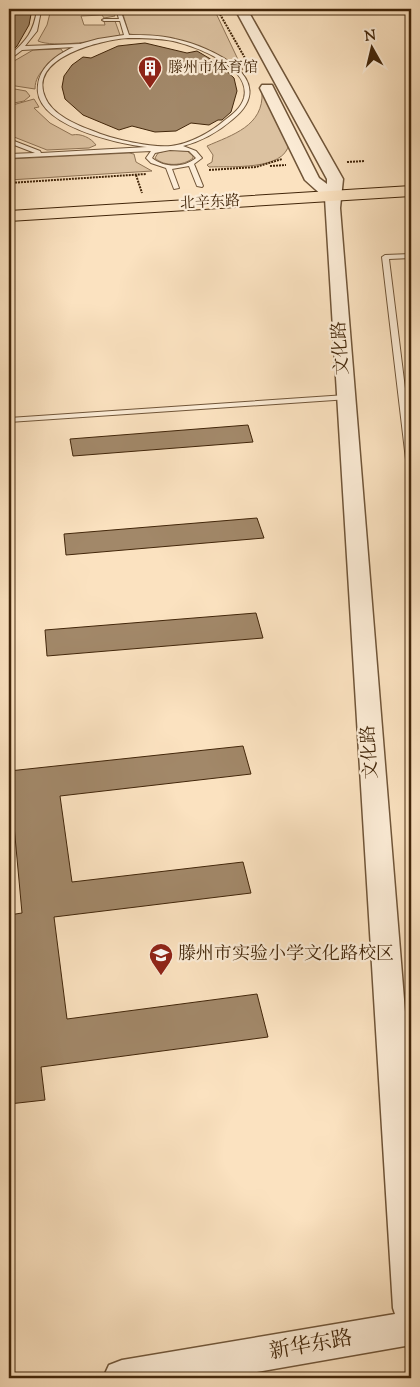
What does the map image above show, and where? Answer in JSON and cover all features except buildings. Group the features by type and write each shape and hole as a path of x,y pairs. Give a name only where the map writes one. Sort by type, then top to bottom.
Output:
{"main road":[{"name":"北辛东路","path":"9,216 327,185 354,178"},
{"name":"北辛东路","path":"294,181 411,191"},
{"name":"北辛东路","path":"159,189 219,185"}],"street":[{"path":"227,9 253,60"},
{"name":"文化路","path":"241,9 327,185 346,397 411,1308"},
{"name":"文化路","path":"262,78 327,185"},
{"name":"新华东路","path":"122,1378 411,1328"}],"lane":[{"path":"9,58 22,48 35,32 39,23 39,10 73,9"},
{"path":"118,9 127,37"},
{"path":"104,20 120,20"},
{"path":"22,48 84,45 127,37 163,38 189,44 223,58 242,74 247,89 241,109 232,120 193,143 153,152 149,158"},
{"path":"84,45 67,52 44,73 40,82 39,92 44,102 54,113 95,134 138,145 196,152"},
{"path":"9,141 44,154"},
{"path":"117,150 141,152 154,163 168,166 191,164 199,158 193,143"},
{"path":"9,156 170,148"},
{"path":"191,164 200,186"},
{"path":"168,166 176,188"},
{"path":"411,256 385,257 408,421 411,468"},
{"path":"9,420 346,397"}],"shaded area":[{"path":"126,9 214,9 243,70 213,52 183,41 129,34 122,11"},
{"path":"112,10 115,16 104,18 102,15 81,16 84,25 105,25 104,21 115,21 120,35 78,43 55,44 38,41 47,25 50,13"},
{"path":"61,49 63,52 41,72 35,89 9,85 9,64 33,50"},
{"path":"9,88 26,91 30,96 24,101 9,104"},
{"path":"262,92 289,144 285,153 267,163 209,167 207,165 212,162 213,155 207,146 245,128 258,113"},
{"path":"34,99 39,107 34,108 50,123 72,135 85,137 96,145 89,148 47,150 9,135 9,106"},
{"path":"168,150 187,151 193,158 185,163 169,164 155,158 158,153"},
{"path":"134,154 136,162 152,171 9,180 9,159"}],"place":[{"name":"滕州市体育馆","path":"150,89"},
{"name":"滕州市实验小学文化路校区","path":"161,976"}]}
